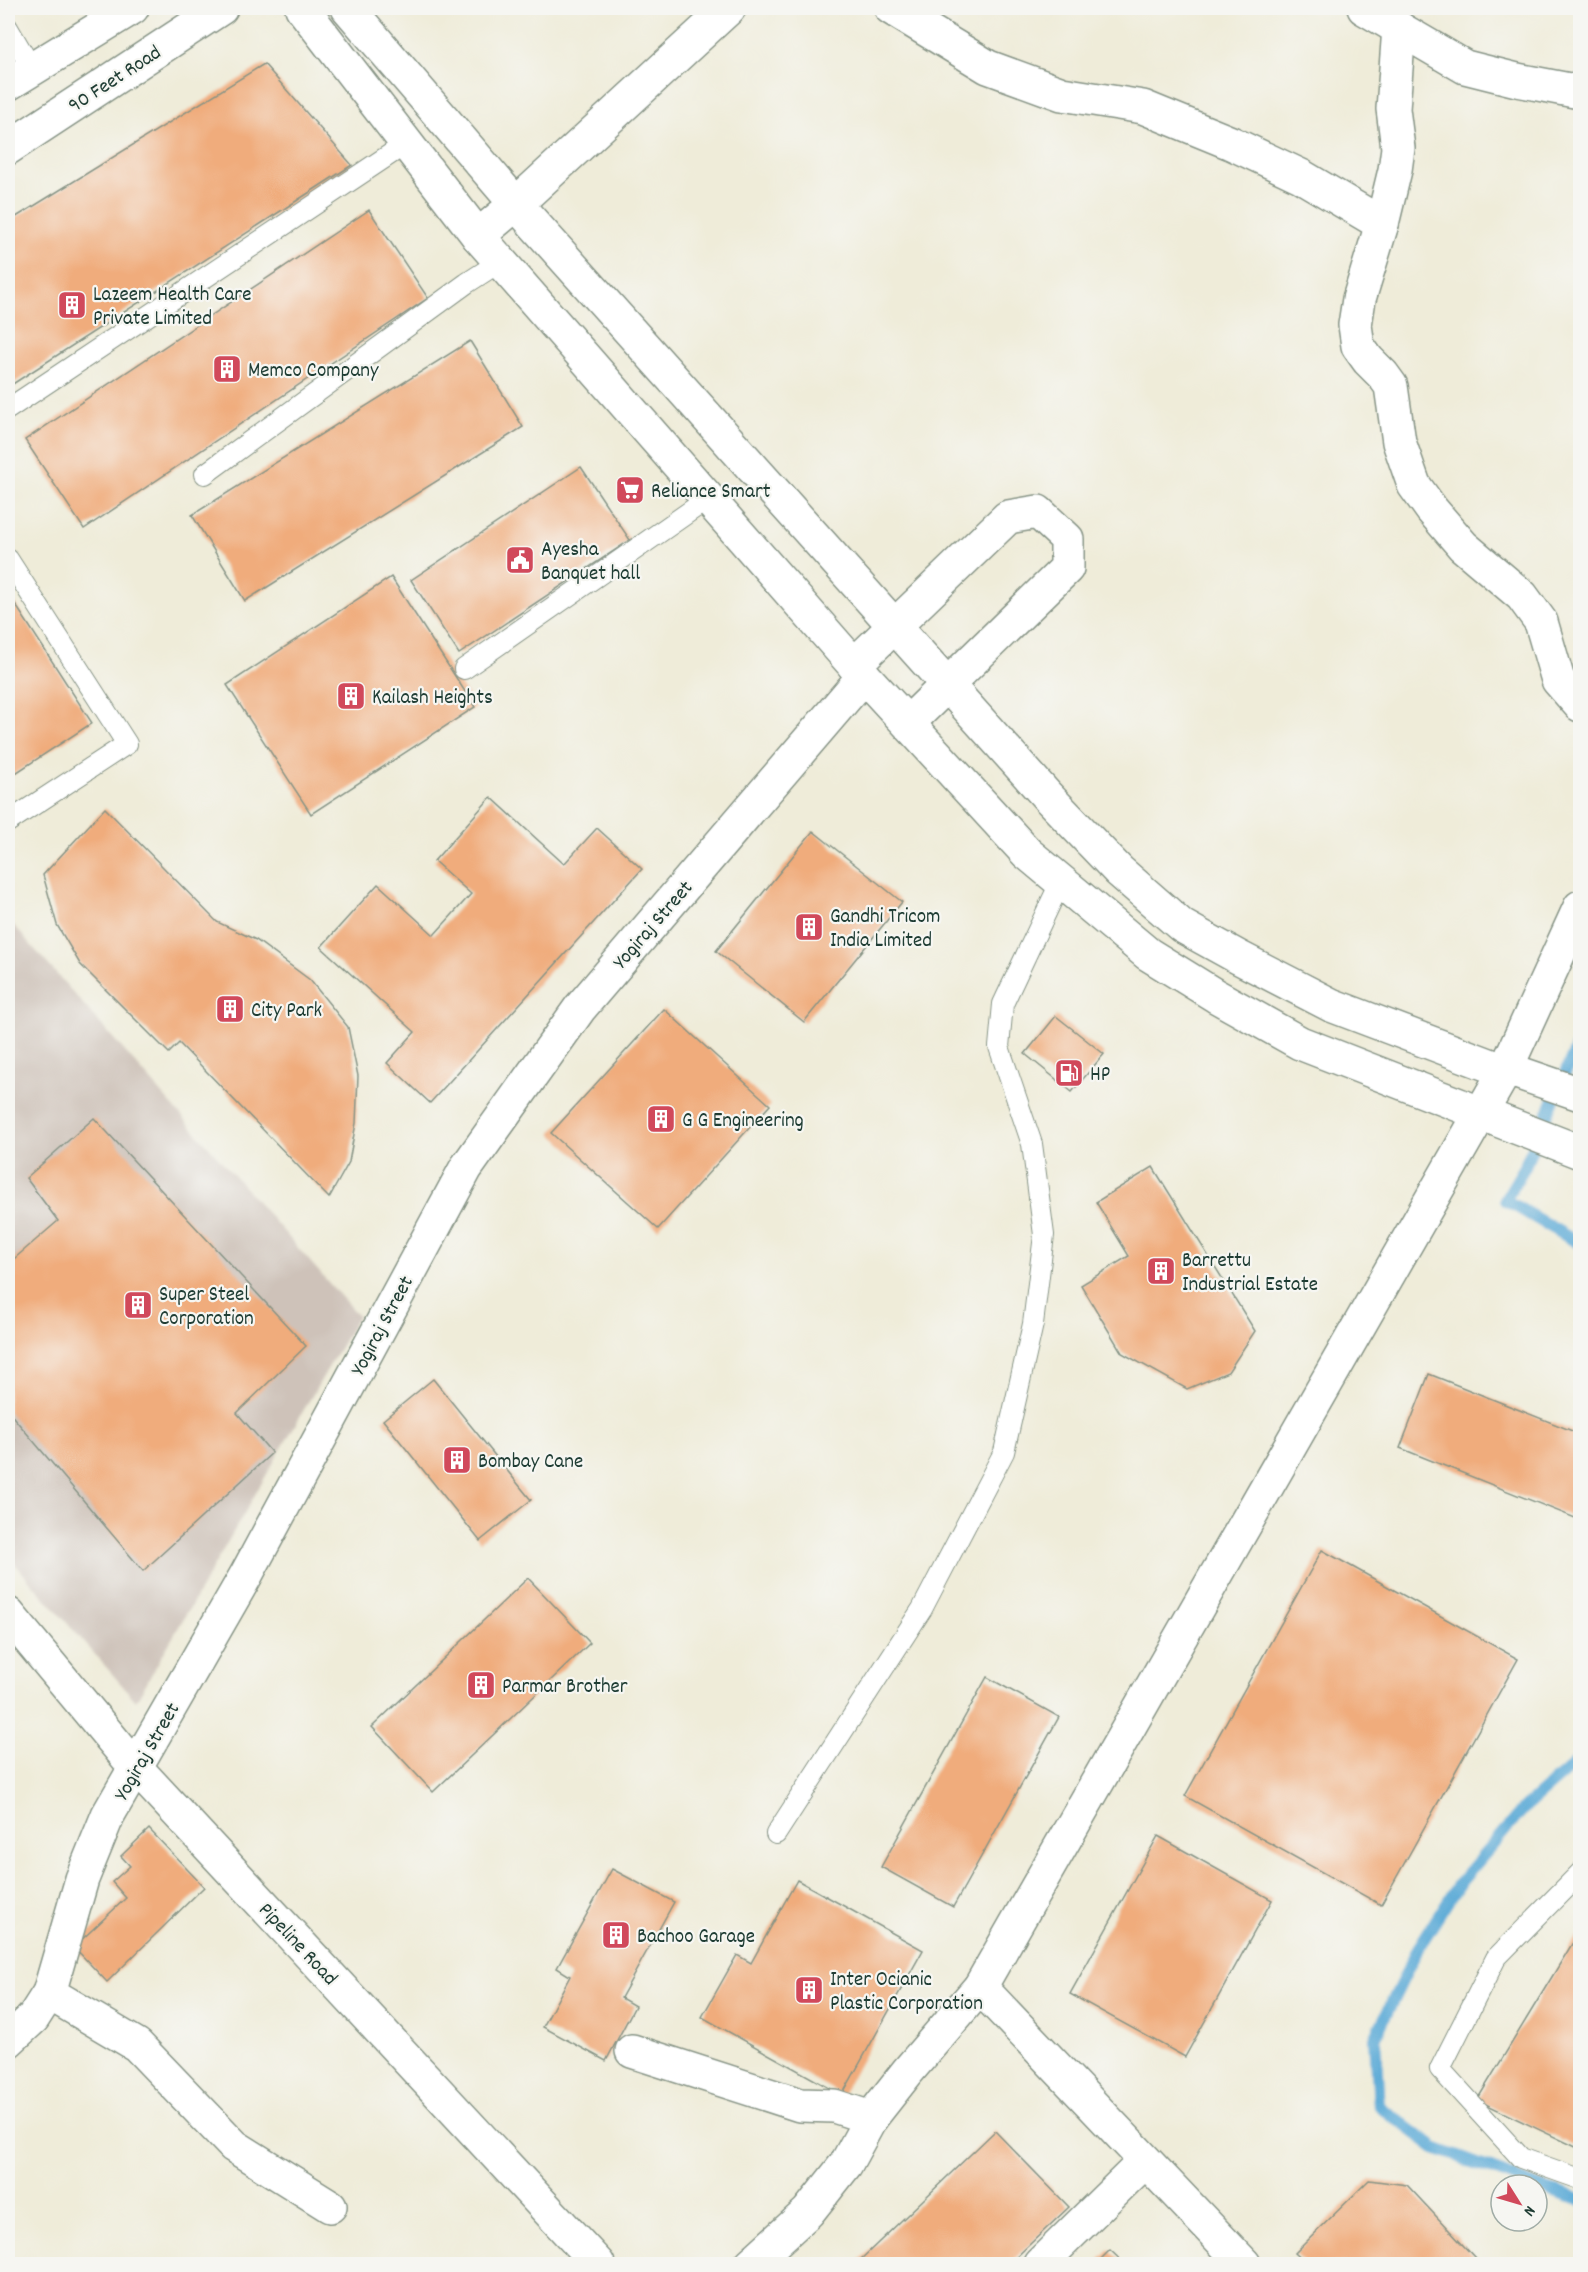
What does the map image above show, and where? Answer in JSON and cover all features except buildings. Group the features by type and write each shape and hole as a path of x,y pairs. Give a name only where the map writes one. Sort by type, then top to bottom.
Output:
{"street":[{"path":"20,76 132,8"},
{"name":"90 Feet Road","path":"8,148 221,8"},
{"path":"348,8 516,204 893,627 1048,797 1119,871 1182,926 1331,1005 1512,1072 1581,1094"},
{"path":"478,236 516,204 729,8"},
{"path":"891,8 988,67 1062,94 1143,107 1231,143 1301,176 1382,224"},
{"path":"1364,8 1465,67 1581,92"},
{"path":"314,12 407,143 478,236 859,670 1027,853 1148,954 1216,996 1300,1043 1579,1152"},
{"path":"1399,28 1393,109 1398,148 1382,224 1359,299 1355,325 1358,346 1391,386 1398,434 1405,463 1414,485 1463,546 1522,596 1535,613 1541,622 1558,680 1581,705"},
{"name":"Yogiraj Street","path":"8,2041 33,2018 49,1993 82,1879 108,1815 245,1577 466,1168 580,1008 893,627 1008,517 1038,512 1066,539 1067,568 946,685"},
{"path":"908,723 946,685"},
{"path":"751,2265 808,2211 846,2164 871,2118 980,1987 1492,1118 1581,907"},
{"path":"1216,996 1238,957"},
{"name":"Pipeline Road","path":"8,1614 136,1768 598,2265"},
{"path":"980,1987 1244,2265"},
{"path":"49,1993 137,2045 234,2146 330,2206"},
{"path":"632,2052 800,2105 834,2106 871,2118"},
{"path":"1040,2265 1145,2161"}],"lane":[{"path":"8,28 20,76"},
{"path":"8,409 407,143"},
{"path":"205,474 467,283 501,261"},
{"path":"464,669 709,498"},
{"path":"8,559 127,744 8,822"},
{"path":"776,1834 922,1609 1004,1452 1033,1324 1044,1235 1032,1144 999,1047 1003,1004 1061,881"},
{"path":"1581,1873 1497,1958 1440,2069 1521,2158 1581,2178"}],"shaded area":[{"path":"8,919 358,1316 136,1701 8,1556"}],"waterway":[{"path":"1580,1039 1524,1168 1505,1200 1580,1244"},
{"path":"1502,2173 1435,2148 1379,2106 1375,2038 1417,1950 1458,1885 1525,1807 1580,1759"},
{"path":"1549,2190 1580,2200"}],"place":[{"name":"Lazeem Health Care Private Limited","path":"72,305"},
{"name":"Memco Company","path":"227,369"},
{"name":"Reliance Smart","path":"630,490"},
{"name":"Ayesha Banquet hall","path":"520,560"},
{"name":"Kailash Heights","path":"351,696"},
{"name":"Gandhi Tricom India Limited","path":"809,927"},
{"name":"City Park","path":"230,1009"},
{"name":"HP","path":"1069,1073"},
{"name":"G G Engineering","path":"661,1119"},
{"name":"Barrettu Industrial Estate","path":"1161,1271"},
{"name":"Super Steel Corporation","path":"138,1305"},
{"name":"Bombay Cane","path":"457,1460"},
{"name":"Parmar Brother","path":"481,1685"},
{"name":"Bachoo Garage","path":"616,1935"},
{"name":"Inter Ocianic Plastic Corporation","path":"809,1990"}]}
